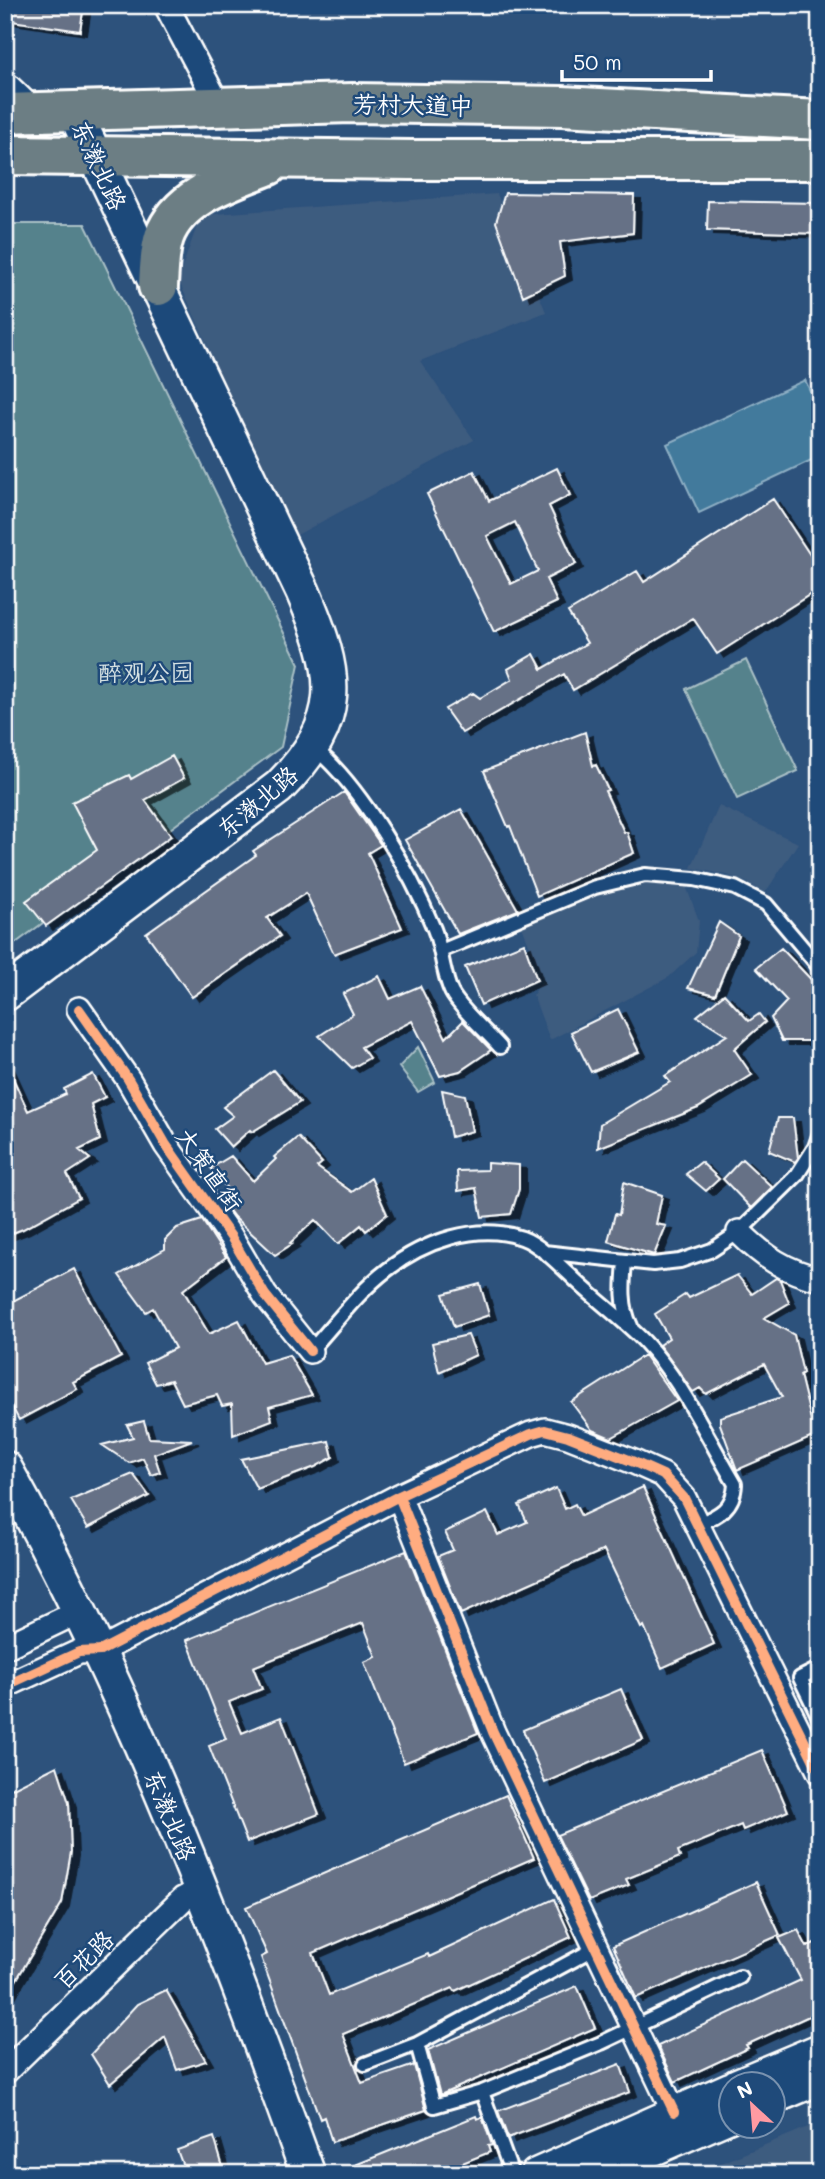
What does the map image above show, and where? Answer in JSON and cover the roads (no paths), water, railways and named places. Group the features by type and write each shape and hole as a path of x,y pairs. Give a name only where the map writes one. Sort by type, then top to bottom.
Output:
{"highway":[{"name":"芳村大道中","path":"20,112 352,103 562,106 820,120"},
{"path":"5,155 282,159 820,160"},
{"path":"158,286 164,237 173,221 188,205 223,184 282,159"}],"main road":[{"name":"东漖北路","path":"5,972 288,755 306,718 309,693 308,664 288,606 86,156 74,111"},
{"name":"东漖北路","path":"5,994 279,788 313,748 325,720 330,699 326,652 318,626 158,286 86,156"},
{"name":"东漖北路","path":"5,1468 89,1652 104,1705 192,1894 235,1972 308,2174"},
{"name":"东漖北路","path":"5,1512 72,1615"},
{"name":"东漖北路","path":"192,1894 286,2174"}],"street":[{"path":"166,5 219,106"},
{"path":"5,83 20,112"},
{"name":"大策直街","path":"79,1009 128,1079 166,1145 231,1237 265,1295 310,1351"},
{"path":"739,1232 759,1252 779,1266 820,1279"},
{"path":"5,1686 89,1652 399,1496 531,1434 545,1430 568,1436 663,1475 684,1498 820,1773"},
{"path":"399,1496 494,1732 674,2112"},
{"path":"5,1647 72,1615"},
{"name":"百花路","path":"5,2072 192,1894"},
{"path":"770,2070 820,2049"},
{"path":"786,2093 820,2079"},
{"path":"536,2174 716,2094"},
{"path":"598,2174 716,2123"}],"lane":[{"path":"313,748 332,762 346,778 390,844 435,930 453,994 500,1047"},
{"path":"440,951 595,887 645,875 694,879 735,887 766,904 820,968"},
{"path":"543,1252 653,1264 680,1261 712,1250 739,1232 797,1175 820,1133"},
{"path":"310,1351 361,1293 388,1269 416,1253 461,1233 498,1232 523,1238 543,1252 634,1332 660,1360 689,1401 734,1485 734,1493 720,1515 697,1525"},
{"path":"625,1262 626,1316 634,1332"},
{"path":"820,1668 800,1678 820,1719"},
{"path":"365,2064 417,2044 596,1948"},
{"path":"417,2044 434,2106 482,2092 601,2043 740,1977"},
{"path":"482,2092 512,2174"}],"park label":[{"name":"醉观公园","path":"146,671"}]}
